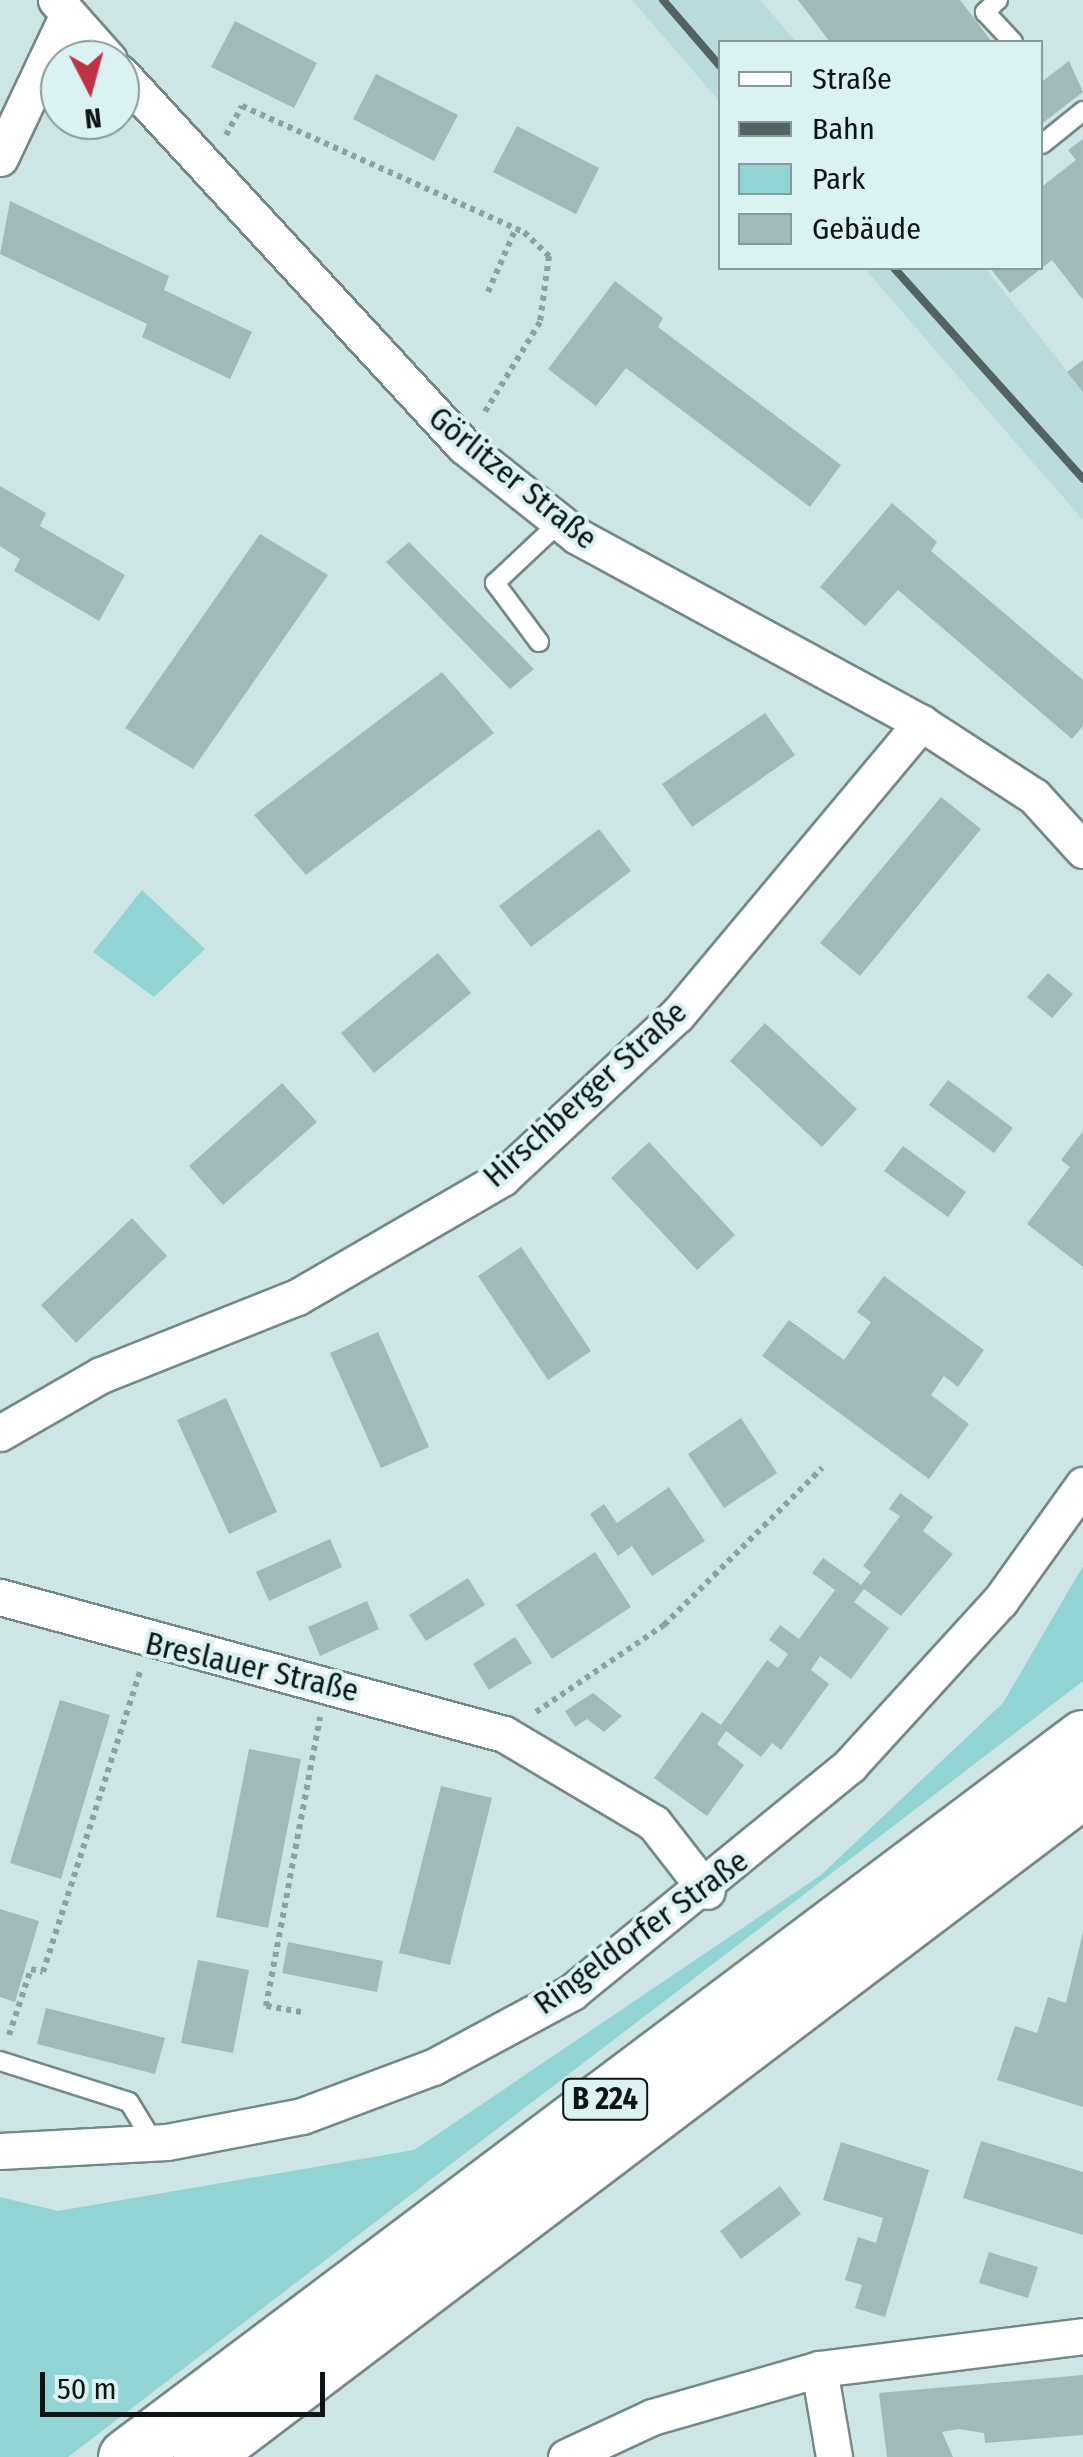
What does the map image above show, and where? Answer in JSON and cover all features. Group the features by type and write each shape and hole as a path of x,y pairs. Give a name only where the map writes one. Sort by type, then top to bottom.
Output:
{"highway":[{"name":"B 224","path":"126,2457 1083,1738"},
{"name":"B 224","path":"200,2457 1083,1789"}],"street":[{"path":"0,158 62,7 91,40"},
{"name":"Görlitzer Straße","path":"140,96 464,446 559,523 921,724 1034,796 1083,850"},
{"name":"Hirschberger Straße","path":"0,1432 101,1375 297,1297 502,1178 677,1015 921,724"},
{"name":"Ringeldorfer Straße","path":"0,2151 154,2143 302,2116 433,2067 572,1992 707,1890 850,1765 1000,1601 1083,1484"},
{"name":"Breslauer Straße","path":"0,1597 148,1643 504,1734 654,1824 707,1890"},
{"path":"566,2457 617,2446 819,2368 1083,2336"},
{"path":"819,2368 834,2457"}],"lane":[{"path":"998,0 985,12 1011,40"},
{"path":"1043,143 1083,111"},
{"path":"539,642 495,583 559,523"},
{"path":"0,2062 129,2102 154,2143"}],"path":[{"path":"207,171 242,106 516,228 549,256 540,322 464,446"},
{"path":"488,292 516,228"},
{"path":"504,1734 664,1626 822,1468"},
{"path":"0,2062 30,1969 43,1972 148,1643"},
{"path":"301,2012 266,2006 326,1686"}],"shaded area":[{"path":"632,0 760,0 794,40 718,40 718,100"},
{"path":"866,270 987,270 1083,391 1083,520"}],"green space":[{"path":"142,890 205,949 154,997 93,952"},
{"path":"1083,1566 1083,1681 68,2457 0,2457 0,2197 58,2211 414,2150 821,1875 1003,1703"}],"building":[{"path":"798,0 960,0 990,40 828,40"},
{"path":"235,21 317,63 294,108 211,67"},
{"path":"1069,61 1083,92 1043,123 1043,81"},
{"path":"376,74 458,115 434,161 353,119"},
{"path":"517,126 599,168 576,214 493,172"},
{"path":"1083,139 1083,300 1052,260 1043,267 1043,186 1076,160 1068,150"},
{"path":"10,201 169,276 164,290 252,332 230,379 142,337 147,324 0,254"},
{"path":"992,270 1039,270 1010,293"},
{"path":"615,281 663,318 658,327 841,465 810,507 626,368 596,406 548,369"},
{"path":"1083,360 1083,392 1067,372"},
{"path":"0,486 46,513 40,526 125,575 99,621 14,571 20,559 0,546"},
{"path":"892,503 937,542 931,551 1083,680 1083,726 1072,739 898,590 865,626 820,587"},
{"path":"260,534 328,575 193,769 125,728"},
{"path":"409,542 534,669 510,689 386,562"},
{"path":"442,672 494,733 306,875 254,815"},
{"path":"765,713 795,755 692,827 662,784"},
{"path":"941,797 981,829 860,976 820,943"},
{"path":"599,829 631,871 531,947 499,906"},
{"path":"438,953 471,993 374,1073 341,1033"},
{"path":"1048,973 1073,994 1052,1018 1027,997"},
{"path":"765,1023 857,1109 822,1147 730,1061"},
{"path":"948,1080 1013,1128 994,1153 929,1105"},
{"path":"282,1083 317,1122 223,1205 189,1166"},
{"path":"1083,1131 1083,1267 1027,1224 1070,1167 1061,1160"},
{"path":"649,1142 735,1235 697,1270 611,1178"},
{"path":"903,1146 966,1192 948,1217 884,1171"},
{"path":"132,1218 167,1256 76,1343 41,1305"},
{"path":"521,1247 591,1351 548,1380 478,1276"},
{"path":"884,1276 984,1350 958,1387 944,1376 931,1395 969,1424 929,1479 762,1356 789,1320 844,1360 871,1322 857,1312"},
{"path":"378,1332 429,1447 381,1468 330,1353"},
{"path":"226,1398 277,1512 229,1534 177,1420"},
{"path":"741,1418 777,1473 724,1508 688,1454"},
{"path":"669,1487 705,1541 652,1576 632,1546 618,1556 590,1514 604,1504 617,1523"},
{"path":"900,1493 933,1517 923,1531 953,1554 901,1616 864,1589 854,1602 889,1628 851,1679 820,1656 811,1670 829,1684 781,1750 772,1743 761,1757 726,1731 717,1744 744,1765 707,1816 654,1778 702,1712 721,1725 767,1660 778,1668 788,1654 769,1640 780,1625 799,1639 835,1590 812,1573 823,1558 861,1585 871,1572 863,1566 900,1516 889,1509"},
{"path":"330,1539 342,1567 269,1601 256,1572"},
{"path":"595,1552 631,1607 552,1659 516,1605"},
{"path":"468,1578 485,1605 426,1641 409,1615"},
{"path":"367,1601 379,1629 320,1656 308,1627"},
{"path":"515,1637 532,1663 489,1690 473,1664"},
{"path":"593,1693 622,1716 604,1732 587,1719 575,1727 565,1711"},
{"path":"60,1700 110,1715 61,1879 10,1863"},
{"path":"249,1749 301,1759 268,1928 216,1917"},
{"path":"441,1786 492,1798 450,1965 399,1953"},
{"path":"0,1909 39,1921 15,2002 0,1997"},
{"path":"1083,1932 1083,2107 997,2080 1015,2026 1037,2033 1048,1997 1066,2003"},
{"path":"288,1942 383,1961 377,1992 282,1973"},
{"path":"198,1960 249,1970 233,2053 181,2043"},
{"path":"46,2008 165,2038 155,2074 37,2044"},
{"path":"981,2141 1083,2172 1083,2235 963,2198"},
{"path":"841,2142 929,2170 885,2317 855,2308 862,2285 845,2280 858,2237 876,2243 883,2218 823,2200"},
{"path":"780,2186 801,2214 741,2259 720,2231"},
{"path":"989,2252 1038,2267 1028,2298 979,2283"},
{"path":"1083,2375 1083,2435 985,2443 984,2433 958,2429 942,2432 953,2457 887,2457 879,2393"}],"railway":[{"path":"663,0 718,64"},
{"path":"896,270 1083,479"}]}
